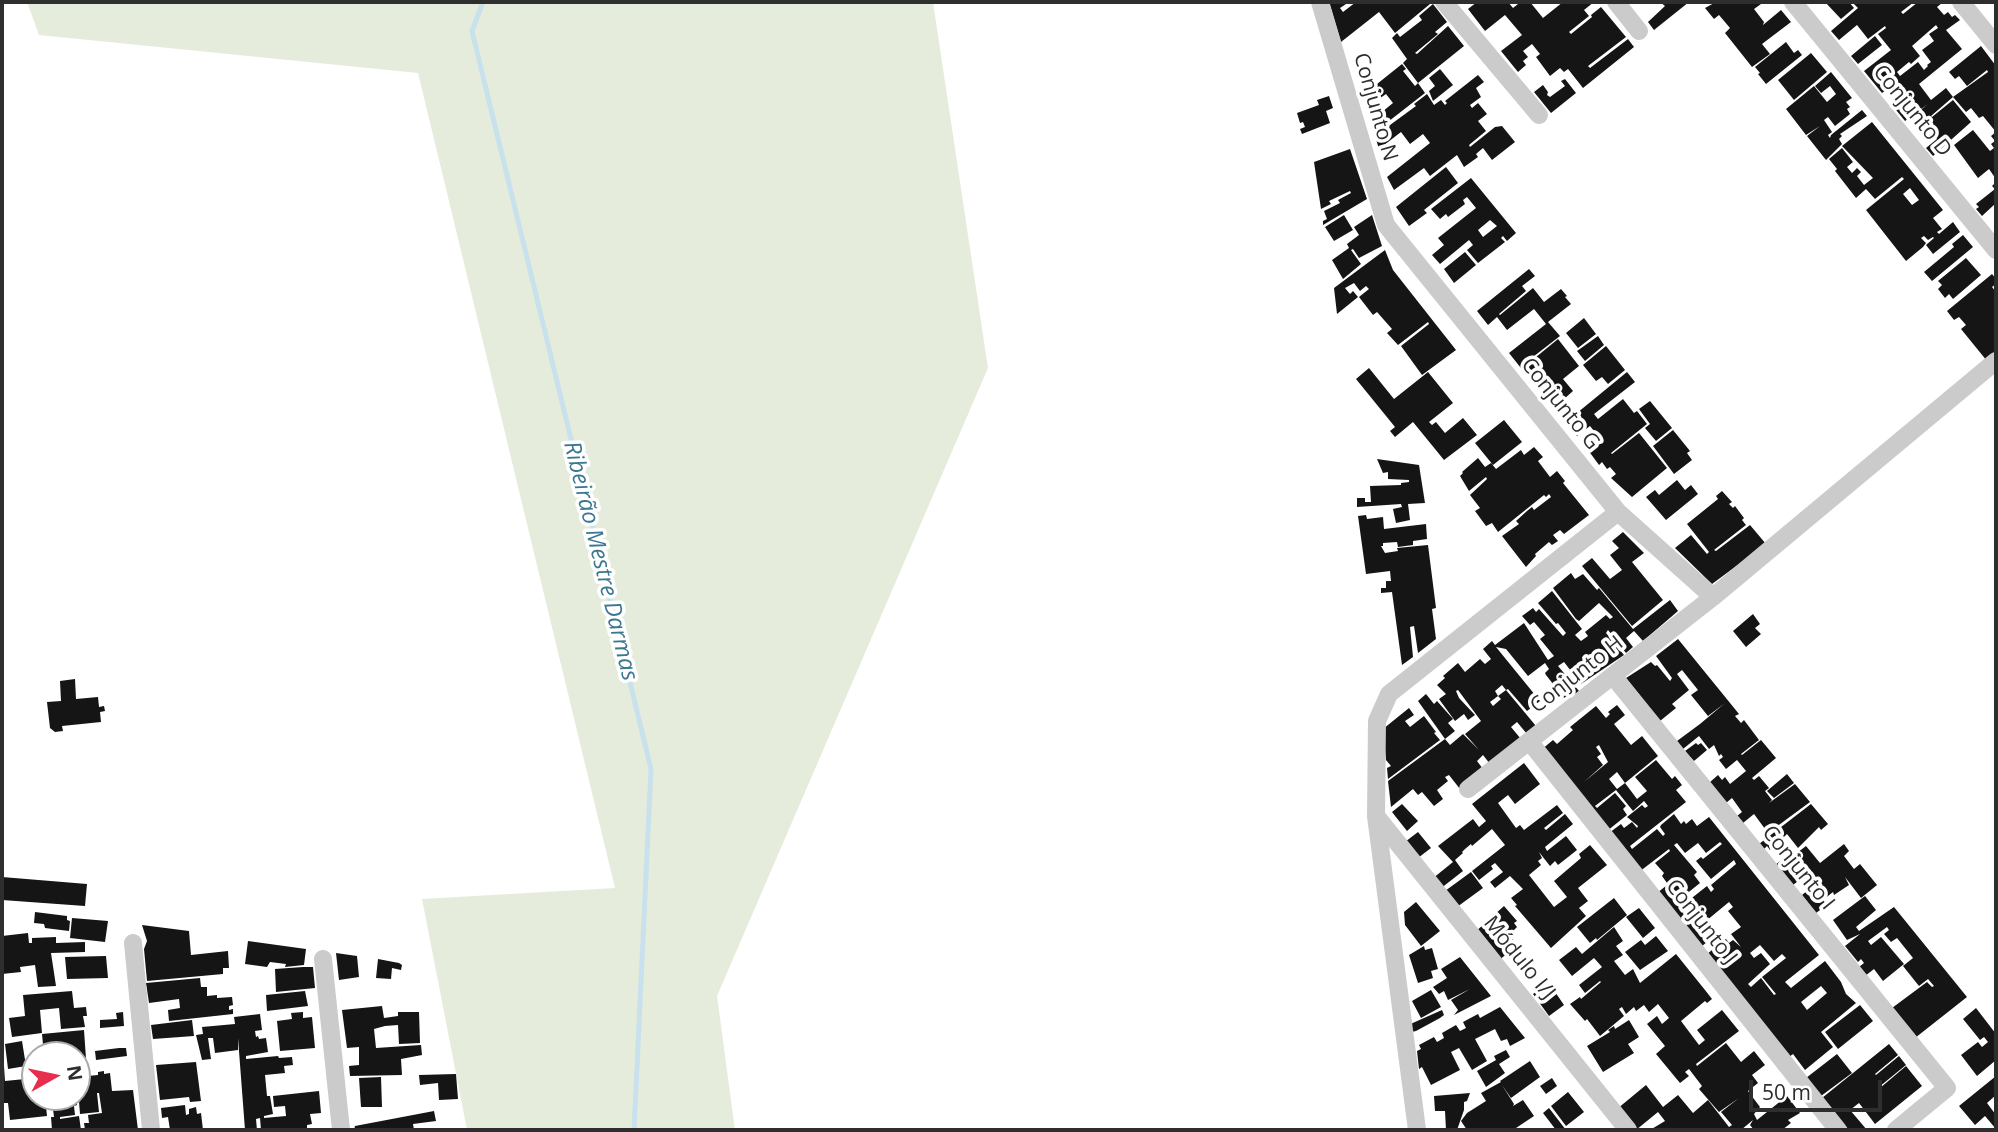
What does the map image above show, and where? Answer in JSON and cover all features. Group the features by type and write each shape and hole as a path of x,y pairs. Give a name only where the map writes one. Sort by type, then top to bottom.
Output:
{"street":[{"name":"Conjunto N","path":"1320,2 1386,225"},
{"path":"1444,2 1539,116"},
{"path":"1616,2 1639,31"},
{"name":"Conjunto D","path":"1793,2 1996,250"},
{"path":"1961,2 1996,45"},
{"name":"Conjunto G","path":"1386,225 1618,512 1713,597"},
{"name":"Conjunto H","path":"1468,789 1713,597 1996,361"},
{"path":"1417,1130 1376,816 1377,720 1389,694 1618,512"},
{"name":"Conjunto I","path":"1613,676 1947,1088 1896,1130"},
{"name":"Conjunto J","path":"1529,741 1838,1130"},
{"name":"Módulo I/J","path":"1376,816 1626,1130"},
{"path":"132,943 150,1130"},
{"path":"323,959 341,1130"}],"green space":[{"path":"27,2 933,2 988,368 717,996 735,1130 467,1130 422,899 615,888 418,73 39,35"}],"building":[{"path":"1329,2 1349,2 1340,8 1343,12 1356,2 1430,4 1395,33 1379,12 1341,42"},
{"path":"1477,2 1508,2 1513,8 1518,4 1516,2 1530,2 1543,18 1563,2 1594,2 1584,10 1589,16 1569,32 1571,34 1601,7 1626,37 1588,66 1590,68 1628,39 1634,47 1583,88 1568,69 1564,72 1560,68 1550,76 1536,57 1540,54 1532,44 1523,51 1528,57 1523,61 1526,65 1518,72 1501,51 1522,35 1505,15 1485,31 1468,9"},
{"path":"1660,2 1689,2 1654,30 1648,22 1665,6"},
{"path":"1716,2 1759,2 1761,4 1754,9 1764,22 1763,25 1781,10 1791,22 1762,44 1770,54 1752,67 1725,33 1730,28 1719,15 1714,19 1705,8"},
{"path":"1825,2 1849,2 1854,8 1841,19"},
{"path":"1852,2 1914,2 1901,12 1903,14 1918,2 1941,2 1937,7 1944,15 1948,12 1960,20 1946,30 1962,49 1919,84 1931,100 1946,88 1953,97 1932,117 1953,100 1971,122 1933,156 1926,148 1937,139 1917,113 1928,104 1905,121 1892,105 1896,102 1886,90 1882,93 1864,71 1891,50 1878,34 1885,26 1868,39 1857,25 1839,40 1831,31 1858,8","holes":["1936,25 1938,28 1929,34 1934,41 1922,50 1931,62 1928,66 1924,70 1918,62 1900,76 1897,72 1920,56 1912,46","1886,81 1891,86 1886,90 1881,85"]},
{"path":"1433,4 1447,22 1435,32 1438,34 1415,53 1448,26 1464,46 1418,83 1403,63 1407,59 1392,38 1397,33 1400,37 1422,20 1419,16"},
{"path":"1875,36 1882,45 1858,64 1851,56"},
{"path":"1786,42 1794,53 1798,50 1802,55 1766,84 1755,67"},
{"path":"1981,46 1996,66 1996,132 1983,116 1979,118 1971,108 1966,112 1953,97 1988,72 1987,70 1967,86 1959,76 1955,79 1949,72"},
{"path":"1811,53 1827,72 1794,100 1778,80"},
{"path":"1402,64 1406,69 1403,71 1415,86 1418,83 1425,93 1384,125 1377,116 1393,103 1386,94 1376,101 1371,95 1375,91 1372,88"},
{"path":"1440,69 1453,85 1433,101 1429,91 1435,86 1429,78"},
{"path":"1831,72 1852,98 1846,102 1850,107 1847,109 1850,114 1835,126 1828,117 1824,120 1832,132 1828,135 1830,138 1862,110 1867,116 1840,134 1842,144 1826,160 1807,136 1820,126 1806,135 1786,109 1814,86 1827,102 1836,94 1830,86 1821,93 1815,86"},
{"path":"1478,75 1484,82 1476,88 1481,97 1470,105 1472,108 1478,103 1487,114 1478,121 1486,131 1469,145 1470,147 1495,127 1502,126 1515,142 1492,160 1483,148 1476,154 1478,157 1464,167 1457,155 1430,176 1424,168 1394,190 1387,177 1430,143 1423,134 1410,144 1401,132 1379,149 1375,136 1416,106 1414,104 1427,94 1434,105 1441,100 1445,105 1445,101"},
{"path":"1565,79 1576,93 1551,113 1534,92 1543,85 1550,97 1565,86 1561,81"},
{"path":"1329,96 1333,108 1326,111 1330,123 1302,134 1300,129 1305,127 1303,122 1300,123 1297,113 1319,105 1317,100"},
{"path":"1872,122 1943,210 1933,218 1942,229 1937,232 1939,234 1953,222 1960,232 1933,254 1926,245 1934,238 1928,240 1924,236 1921,238 1926,243 1906,261 1866,210 1904,179 1902,177 1875,199 1866,189 1856,198 1829,159 1842,148 1853,162 1847,167 1852,173 1857,168 1861,172 1857,176 1864,185 1873,178 1842,146","holes":["1910,188 1919,200 1912,205 1903,194"]},
{"path":"1973,130 1990,151 1994,148 1991,144 1995,141 1991,136 1996,132 1996,179 1989,169 1978,178 1954,145"},
{"path":"1350,149 1367,199 1323,225 1323,221 1327,219 1324,211 1340,203 1338,200 1351,193 1350,191 1329,201 1331,204 1321,209 1314,162"},
{"path":"1446,167 1458,183 1424,210 1427,213 1409,226 1396,207"},
{"path":"1471,178 1516,233 1507,241 1503,236 1501,238 1505,242 1478,263 1467,250 1473,245 1469,240 1440,264 1432,255 1444,245 1438,238 1476,208 1467,197 1463,200 1465,204 1448,217 1446,214 1440,219 1431,209","holes":["1490,220 1497,226 1483,237 1478,230"]},
{"path":"1996,182 1996,203 1982,216 1976,209 1979,207 1976,204 1995,189 1992,186"},
{"path":"1344,215 1353,230 1334,241 1325,227"},
{"path":"1372,215 1382,246 1359,258 1353,249 1351,250 1361,264 1343,279 1332,260 1349,248 1347,244 1359,235 1354,227"},
{"path":"1963,235 1973,247 1932,281 1924,272 1954,247 1952,244"},
{"path":"1385,250 1393,270 1456,350 1422,375 1401,346 1429,324 1428,322 1398,345 1387,333 1392,329 1377,312 1373,315 1359,297 1369,289 1366,286 1360,291 1354,283 1345,288 1358,297 1337,314 1334,288"},
{"path":"1465,252 1476,265 1454,283 1444,269"},
{"path":"1966,258 1981,275 1953,299 1949,294 1945,298 1938,289 1942,285 1938,281"},
{"path":"1529,269 1535,276 1522,286 1526,291 1499,314 1533,288 1544,302 1561,289 1567,296 1565,297 1571,304 1548,322 1560,336 1529,360 1530,362 1558,339 1579,366 1563,379 1573,391 1554,408 1543,395 1551,389 1544,380 1536,387 1509,353 1546,324 1534,309 1507,330 1497,317 1488,325 1477,311"},
{"path":"1992,274 1996,279 1996,284 1992,287 1996,292 1996,353 1987,361 1961,329 1966,325 1959,317 1954,320 1947,311"},
{"path":"1584,318 1596,334 1578,348 1566,333"},
{"path":"1598,336 1604,345 1585,361 1577,351"},
{"path":"1606,346 1625,370 1608,384 1602,377 1596,381 1583,365"},
{"path":"1369,368 1394,399 1428,372 1453,403 1429,422 1432,425 1436,422 1445,433 1463,418 1477,435 1444,460 1413,422 1395,437 1390,431 1395,427 1356,379"},
{"path":"1627,372 1635,382 1594,414 1598,419 1623,399 1647,424 1611,453 1639,433 1667,468 1632,497 1611,478 1616,474 1610,467 1607,469 1602,462 1599,465 1588,450 1601,440 1590,426 1577,436 1566,422"},
{"path":"1650,401 1672,428 1656,441 1645,428 1650,424 1639,409"},
{"path":"1504,420 1522,442 1493,465 1475,443"},
{"path":"1673,430 1690,451 1687,453 1692,460 1674,474 1653,446"},
{"path":"1534,447 1543,457 1538,461 1550,477 1557,471 1565,481 1563,483 1589,515 1564,534 1560,530 1553,535 1558,541 1552,545 1549,542 1535,554 1526,567 1502,536 1519,524 1516,521 1532,507 1534,510 1551,497 1549,494 1546,497 1544,495 1498,532 1492,523 1486,526 1475,511 1480,508 1470,495 1486,477 1469,491 1460,476 1478,458 1485,467 1491,463 1496,469 1521,450 1524,455"},
{"path":"1377,459 1419,465 1425,503 1408,504 1410,520 1396,523 1393,509 1402,507 1401,504 1357,507 1357,498 1365,498 1365,502 1371,502 1370,486 1401,485 1409,482 1388,479 1388,472 1383,473"},
{"path":"1677,480 1685,490 1691,485 1698,494 1666,520 1646,497 1655,490 1659,495"},
{"path":"1722,491 1732,502 1729,504 1733,508 1735,506 1744,518 1742,520 1746,525 1714,550 1750,525 1766,544 1712,584 1675,548 1691,535 1707,554 1709,552 1687,524 1718,499 1716,496"},
{"path":"1366,515 1367,519 1383,517 1384,529 1426,524 1427,539 1413,541 1413,545 1398,547 1397,542 1383,543 1381,546 1385,553 1398,551 1397,548 1428,545 1436,608 1432,609 1436,639 1418,653 1414,626 1410,627 1413,657 1402,665 1392,592 1381,593 1381,588 1386,588 1386,581 1391,581 1390,571 1366,574 1358,516"},
{"path":"1623,532 1644,553 1632,562 1663,600 1632,626 1582,566 1592,558 1610,579 1622,570 1610,555 1619,548 1612,541"},
{"path":"1571,573 1575,579 1583,574 1597,590 1599,588 1633,629 1670,600 1678,611 1643,641 1634,631 1626,638 1633,647 1626,653 1608,630 1606,633 1624,655 1581,684 1564,662 1558,666 1579,691 1572,697 1569,694 1564,698 1546,675 1549,669 1545,663 1528,676 1506,649 1496,647 1540,701 1527,711 1508,689 1506,690 1536,726 1527,734 1517,722 1511,727 1521,739 1490,764 1483,755 1477,761 1483,769 1460,789 1449,775 1445,777 1448,781 1437,790 1443,799 1434,806 1422,792 1418,795 1413,789 1391,807 1388,781 1445,739 1450,745 1463,734 1479,750 1465,734 1481,721 1458,690 1456,691 1459,698 1475,715 1468,720 1464,714 1455,721 1439,699 1446,694 1437,685 1458,663 1465,672 1480,659 1485,664 1491,659 1483,649 1492,641 1495,645 1524,623 1548,660 1554,656 1540,639 1545,635 1534,622 1530,625 1522,616 1533,608 1536,612 1539,609 1563,636 1566,633 1538,603 1552,591 1582,629 1575,635 1581,641 1588,636 1585,632 1606,615 1610,619 1613,617 1599,603 1579,621 1576,619 1553,588","holes":["1502,685 1506,690 1498,696 1495,691","1498,696 1501,699 1493,706 1490,702"]},
{"path":"1753,614 1760,624 1755,628 1761,634 1746,647 1733,631"},
{"path":"1678,639 1739,714 1735,716 1741,723 1744,720 1759,740 1741,754 1761,740 1776,758 1752,778 1754,780 1759,776 1769,788 1765,791 1772,800 1769,803 1795,784 1810,802 1768,833 1754,814 1743,823 1737,816 1742,812 1732,798 1726,803 1709,783 1718,775 1722,780 1725,777 1730,784 1746,771 1737,760 1726,769 1719,760 1723,757 1721,754 1719,756 1714,745 1709,749 1699,736 1683,749 1677,741 1725,703 1708,716 1691,695 1698,690 1682,670 1677,674 1689,690 1672,704 1676,708 1660,721 1626,678 1651,662 1657,665 1670,681 1672,678 1656,656"},
{"path":"75,679 76,699 98,697 99,707 104,706 105,711 100,712 101,722 62,726 63,731 55,732 50,728 47,702 61,701 60,681"},
{"path":"1426,694 1434,704 1437,701 1453,719 1448,723 1455,731 1445,739 1418,701"},
{"path":"1617,705 1625,715 1614,724 1631,745 1642,736 1658,756 1625,783 1637,799 1647,791 1635,777 1656,760 1672,779 1675,776 1682,785 1676,790 1686,802 1630,846 1632,849 1657,829 1663,836 1665,834 1661,825 1674,814 1681,824 1692,819 1697,826 1709,817 1819,955 1785,982 1791,988 1825,961 1841,982 1846,994 1856,1003 1821,1032 1833,1047 1805,1070 1793,1054 1789,1057 1707,954 1726,939 1729,943 1733,940 1741,947 1731,934 1741,927 1728,911 1733,907 1729,902 1706,921 1714,936 1701,947 1685,926 1695,918 1690,913 1680,921 1657,893 1671,882 1667,883 1662,876 1664,873 1655,863 1670,851 1669,849 1639,872 1609,833 1621,824 1624,828 1632,822 1637,828 1638,826 1627,817 1642,805 1645,808 1648,806 1644,801 1633,811 1616,790 1595,806 1597,808 1615,793 1626,806 1623,809 1627,815 1607,831 1541,750 1553,740 1557,744 1573,730 1570,727 1596,706 1606,718 1610,714 1608,712","holes":["1599,745 1608,762 1584,782 1603,765 1597,757 1601,754 1596,747","1617,772 1625,783 1617,789 1609,779","1720,842 1722,844 1703,859 1701,857 1696,861 1711,879 1734,860 1736,864 1711,885 1714,889 1711,892 1707,886 1688,901 1683,895 1700,883 1694,875 1697,872 1674,845 1677,843 1685,853 1698,843 1706,853","1760,945 1774,961 1782,954 1786,958 1762,977 1776,994 1774,995 1761,978 1751,987 1748,984 1770,964 1761,953 1754,958 1750,953","1821,986 1827,993 1807,1010 1801,1002"]},
{"path":"1409,708 1414,715 1405,721 1410,727 1424,716 1440,740 1388,779 1387,768 1391,766 1386,760 1383,729"},
{"path":"1696,743 1701,743 1707,750 1694,761 1685,751"},
{"path":"1524,763 1540,784 1515,804 1508,795 1498,803 1516,828 1520,825 1524,830 1557,805 1563,813 1544,828 1546,830 1565,814 1573,824 1545,847 1547,851 1566,836 1577,850 1558,865 1555,861 1550,866 1539,852 1542,858 1538,861 1541,865 1529,875 1554,907 1567,897 1554,881 1581,858 1579,854 1590,845 1607,865 1578,888 1588,901 1579,908 1586,916 1551,948 1515,906 1517,905 1511,898 1523,889 1510,876 1495,888 1490,882 1503,872 1495,863 1491,866 1493,869 1479,880 1472,871 1505,845 1492,829 1455,860 1463,871 1440,889 1432,879 1453,862 1438,846 1473,819 1479,827 1486,821 1472,804"},
{"path":"1787,774 1794,783 1774,798 1767,791"},
{"path":"1402,804 1418,821 1407,831 1392,812"},
{"path":"1811,804 1828,824 1821,830 1819,827 1798,848 1787,834 1770,850 1759,844"},
{"path":"1418,832 1431,848 1414,861 1401,845"},
{"path":"1844,844 1849,851 1844,856 1854,869 1860,864 1877,885 1861,898 1845,877 1849,885 1823,900 1827,905 1816,913 1802,895 1819,881 1811,871 1793,885 1775,865 1806,846 1820,863"},
{"path":"1471,872 1483,888 1457,907 1445,891"},
{"path":"2,877 87,884 85,906 2,900"},
{"path":"1865,896 1876,910 1856,927 1859,931 1894,907 1967,997 1915,1038 1892,1008 1927,982 1934,986 1928,979 1919,986 1903,966 1913,958 1897,938 1891,942 1884,934 1889,930 1887,927 1868,941 1871,945 1881,937 1904,964 1883,981 1874,969 1865,976 1859,967 1864,963 1861,959 1858,962 1845,946 1860,934 1847,940 1833,920"},
{"path":"1614,898 1627,915 1590,943 1577,927"},
{"path":"1416,902 1440,931 1421,946 1405,925 1404,912"},
{"path":"1504,906 1517,921 1514,923 1517,927 1509,935 1517,945 1497,962 1474,933"},
{"path":"1639,908 1655,928 1643,938 1626,917"},
{"path":"35,912 67,916 70,921 69,931 45,928 44,924 34,923"},
{"path":"72,918 108,921 105,942 70,938"},
{"path":"142,925 189,931 191,955 228,951 229,968 223,968 223,974 147,981 144,949 147,941"},
{"path":"1614,927 1623,941 1616,946 1623,955 1614,961 1625,975 1633,969 1640,983 1676,954 1712,999 1707,1003 1705,1001 1681,1021 1699,1045 1705,1040 1697,1030 1722,1010 1739,1031 1696,1064 1697,1066 1726,1043 1741,1062 1754,1051 1765,1065 1752,1075 1758,1083 1748,1091 1760,1107 1754,1114 1757,1120 1787,1096 1800,1113 1788,1120 1791,1123 1782,1130 1754,1130 1750,1125 1753,1120 1741,1130 1650,1130 1665,1121 1658,1112 1636,1130 1617,1109 1646,1085 1663,1107 1678,1095 1693,1113 1708,1100 1729,1127 1732,1125 1721,1112 1739,1098 1719,1112 1699,1089 1702,1086 1689,1069 1685,1072 1689,1076 1680,1083 1656,1054 1665,1046 1647,1024 1657,1016 1662,1024 1669,1018 1658,1004 1649,1012 1644,1005 1636,1011 1634,1007 1626,1014 1622,1007 1619,1009 1624,1016 1600,1036 1587,1019 1585,1021 1570,1004 1580,997 1581,999 1601,982 1585,993 1579,985 1602,967 1594,958 1572,976 1559,960 1576,947 1582,954"},
{"path":"28,933 29,943 32,943 32,938 56,937 56,943 85,942 85,952 51,953 56,986 38,987 35,965 20,967 21,972 2,974 2,936"},
{"path":"1656,936 1668,951 1640,970 1625,952 1641,940 1645,945"},
{"path":"248,941 306,949 304,965 285,967 286,964 270,962 267,967 245,964"},
{"path":"1424,946 1425,950 1432,948 1438,969 1431,971 1433,978 1418,983 1409,955"},
{"path":"336,953 357,956 359,977 339,980"},
{"path":"106,956 108,978 67,979 65,957"},
{"path":"1460,957 1491,996 1454,1015 1458,1010 1451,1000 1470,989 1448,1000 1444,991 1439,994 1433,987 1447,978 1441,969"},
{"path":"378,959 399,963 402,965 401,970 392,968 391,979 376,978"},
{"path":"313,967 315,988 276,992 275,969"},
{"path":"200,978 201,987 207,987 207,996 232,997 233,1005 229,1006 229,1010 233,1009 233,1014 169,1021 168,1010 180,1008 179,999 149,1003 146,983"},
{"path":"1549,983 1564,1005 1549,1016 1533,994"},
{"path":"1431,990 1441,1007 1421,1018 1412,1001"},
{"path":"72,991 74,1008 86,1007 87,1016 83,1016 85,1027 61,1029 59,1008 40,1010 42,1033 12,1037 9,1018 25,1016 23,995"},
{"path":"305,991 308,1006 267,1011 266,995"},
{"path":"1860,1005 1873,1021 1838,1049 1825,1032"},
{"path":"382,1006 384,1018 398,1016 398,1012 419,1012 420,1043 399,1044 398,1025 385,1026 374,1029 376,1048 421,1045 422,1055 401,1059 402,1075 350,1076 349,1066 359,1065 359,1047 347,1048 342,1010"},
{"path":"1500,1007 1525,1038 1510,1046 1507,1039 1501,1041 1495,1029 1475,1039 1487,1061 1472,1070 1459,1048 1451,1052 1460,1070 1431,1085 1422,1067 1419,1069 1419,1045 1434,1037 1437,1042 1444,1038 1442,1033 1456,1025 1460,1031 1466,1028 1463,1022 1478,1014 1480,1018"},
{"path":"1976,1008 1996,1034 1996,1060 1977,1076 1961,1055 1978,1042 1982,1047 1988,1042 1984,1037 1980,1040 1963,1019"},
{"path":"1442,1010 1444,1015 1440,1018 1407,1033 1406,1026"},
{"path":"123,1012 124,1026 100,1028 100,1020 117,1019 116,1013"},
{"path":"303,1012 303,1018 312,1017 315,1048 280,1051 277,1021 292,1019 291,1013"},
{"path":"260,1014 262,1030 255,1031 256,1037 266,1038 268,1052 246,1056 246,1059 292,1057 293,1065 284,1066 285,1073 265,1075 267,1096 270,1096 273,1114 264,1118 286,1116 285,1106 274,1107 273,1096 319,1091 321,1113 310,1114 312,1124 307,1125 307,1130 261,1130 260,1118 256,1119 257,1130 245,1130 238,1038 238,1050 215,1053 213,1038 208,1038 211,1059 202,1060 196,1035 203,1034 202,1027 235,1024 234,1017"},
{"path":"192,1020 194,1036 153,1039 151,1025"},
{"path":"1629,1020 1639,1037 1628,1044 1634,1053 1603,1072 1587,1046 1610,1032 1608,1030 1614,1026 1615,1029"},
{"path":"84,1030 85,1041 43,1041 42,1034"},
{"path":"21,1041 21,1067 8,1069 5,1044"},
{"path":"1889,1044 1898,1055 1875,1074 1899,1056 1906,1065 1879,1087 1906,1066 1922,1086 1875,1124 1859,1103 1850,1110 1867,1130 1849,1130 1822,1098"},
{"path":"126,1048 127,1056 96,1060 95,1051"},
{"path":"1506,1050 1510,1057 1499,1064 1505,1073 1486,1087 1477,1071 1496,1060 1494,1056"},
{"path":"1837,1054 1852,1073 1821,1096 1806,1078"},
{"path":"1530,1061 1540,1077 1511,1098 1502,1085 1513,1106 1523,1100 1534,1116 1513,1130 1467,1130 1461,1121 1467,1113 1486,1101 1481,1093"},
{"path":"196,1062 201,1101 190,1102 189,1097 160,1100 156,1065"},
{"path":"4,1066 5,1081 21,1079 21,1111 46,1111 47,1116 10,1120 8,1103 2,1103"},
{"path":"98,1072 110,1073 112,1091 133,1090 138,1130 85,1130 84,1123 89,1123 88,1115 102,1113 97,1093 99,1112 80,1114 80,1111 91,1111 91,1076 98,1075"},
{"path":"456,1074 458,1099 439,1100 438,1083 420,1085 419,1075"},
{"path":"1996,1076 1996,1095 1987,1103 1996,1115 1996,1129 1985,1116 1975,1125 1959,1106"},
{"path":"381,1077 382,1107 361,1107 359,1078"},
{"path":"1552,1078 1557,1086 1546,1094 1540,1086"},
{"path":"1568,1092 1584,1112 1566,1126 1551,1106"},
{"path":"1470,1093 1464,1102 1457,1130 1446,1130 1445,1111 1435,1111 1434,1096"},
{"path":"185,1105 186,1115 189,1114 189,1109 196,1107 197,1114 201,1113 203,1130 170,1130 168,1117 162,1118 161,1108"},
{"path":"1549,1108 1566,1130 1556,1130 1543,1113"},
{"path":"53,1111 75,1111 75,1115 60,1119 79,1116 81,1130 52,1130 51,1117 54,1117"},
{"path":"434,1111 436,1121 413,1124 414,1130 354,1130 355,1126"}],"waterway":[{"name":"Ribeirão Mestre Darmas","path":"483,2 472,31 651,769 634,1130"}]}
